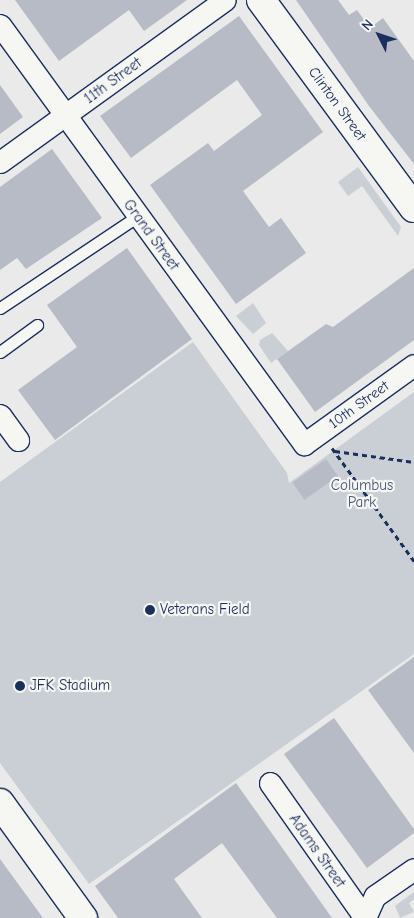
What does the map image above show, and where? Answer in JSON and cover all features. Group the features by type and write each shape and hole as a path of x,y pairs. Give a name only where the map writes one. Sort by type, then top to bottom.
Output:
{"street":[{"name":"11th Street","path":"0,162 225,0"},
{"name":"Clinton Street","path":"260,0 414,208"},
{"name":"Grand Street","path":"0,25 304,444"},
{"name":"10th Street","path":"304,444 414,365"},
{"path":"0,415 18,440"},
{"name":"Adams Street","path":"270,783 365,918"},
{"path":"0,803 83,918"},
{"path":"365,918 375,896 414,869"}],"lane":[{"path":"0,308 138,216"},
{"path":"0,352 37,325"}],"path":[{"path":"331,447 414,561"},
{"path":"334,451 414,462"}],"green space":[{"path":"358,167 401,227 398,236 362,186 348,196 338,182"},
{"path":"253,303 266,323 253,334 236,316"},
{"path":"272,333 288,351 271,363 259,345 260,340"},
{"name":"Columbus Park","path":"193,342 287,473 289,483 414,392 414,654 89,884 0,763 0,482"},
{"path":"414,892 414,899 409,903 414,912 400,918 395,906"}],"building":[{"path":"15,0 187,0 144,31 129,10 59,61"},
{"path":"296,0 338,0 349,15 357,10 370,28 383,18 414,61 414,164 369,106"},
{"path":"239,16 323,132 243,191 269,227 281,218 306,253 236,304 150,185 208,143 214,151 262,115 237,80 131,158 100,116"},
{"path":"0,85 23,117 0,134"},
{"path":"52,149 102,218 26,269 17,258 0,270 0,187"},
{"path":"127,248 192,339 55,440 18,390 77,347 47,305"},
{"path":"414,268 414,340 315,412 277,359 326,324 333,327"},
{"path":"326,459 338,476 304,500 292,483"},
{"path":"414,657 414,753 368,690"},
{"path":"334,718 414,829 414,833 367,868 284,754"},
{"path":"236,783 332,918 277,918 222,843 174,879 202,918 118,918 95,886"},
{"path":"0,859 43,918 0,918"}],"place":[{"name":"Veterans Field","path":"150,610"},
{"name":"JFK Stadium","path":"20,686"}]}
